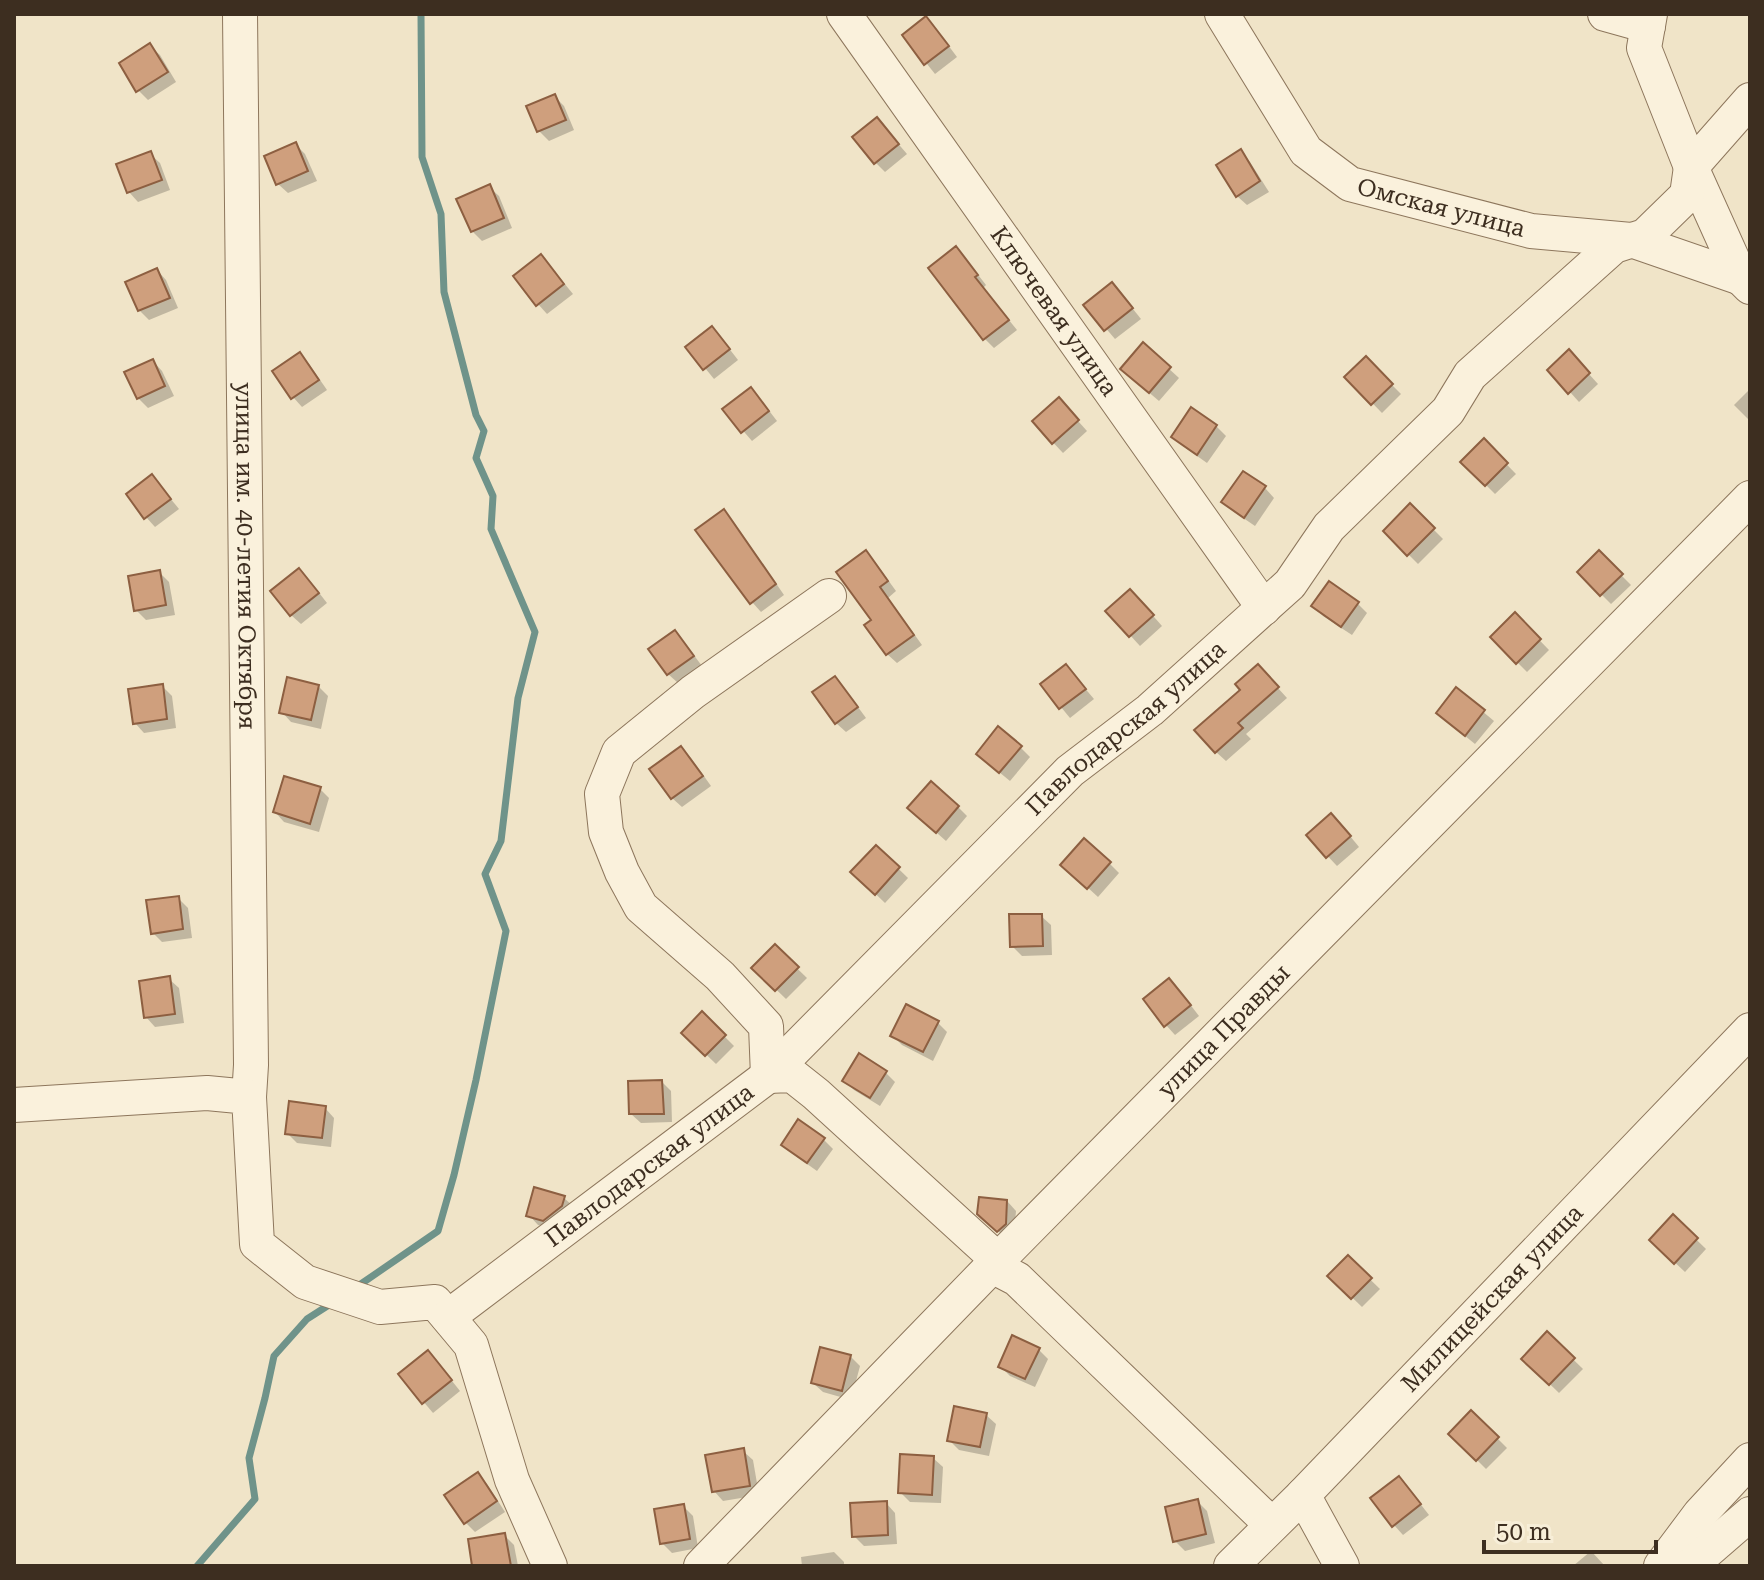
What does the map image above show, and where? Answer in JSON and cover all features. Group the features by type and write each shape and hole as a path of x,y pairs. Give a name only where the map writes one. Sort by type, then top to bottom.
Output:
{"street":[{"name":"улица им. 40-летия Октября","path":"240,14 249,1097 257,1244 305,1282 380,1307 435,1302 448,1317"},
{"name":"Ключевая улица","path":"844,14 1264,608"},
{"name":"Омская улица","path":"1222,14 1306,151 1350,184 1531,231 1631,240 1746,283"},
{"path":"1605,14 1649,20 1644,48 1691,167 1746,283"},
{"name":"Павлодарская улица","path":"448,1317 768,1076 1070,771 1150,710 1290,584 1329,527 1448,411 1470,375 1614,246 1645,236 1687,195 1691,167 1750,100"},
{"name":"улица Правды","path":"701,1566 995,1263 1750,498"},
{"path":"829,596 693,692 619,752 602,794 606,832 622,872 641,907 720,976 766,1026 768,1076 792,1075 816,1094 995,1263 1017,1279 1272,1525"},
{"name":"Милицейская улица","path":"1231,1566 1750,1030"},
{"path":"14,1105 207,1093 249,1097"},
{"path":"448,1317 471,1345 512,1480 550,1566"},
{"path":"1661,1566 1700,1514 1750,1460"},
{"path":"1303,1495 1342,1566"},
{"path":"1690,1566 1750,1514"}],"building":[{"path":"926,16 949,46 924,65 902,35"},
{"path":"150,43 168,72 136,92 119,63"},
{"path":"555,94 566,120 537,132 526,106"},
{"path":"877,117 899,144 874,164 852,137"},
{"path":"296,142 308,171 276,185 264,156"},
{"path":"1241,149 1260,181 1236,197 1216,165"},
{"path":"151,151 162,180 127,193 116,164"},
{"path":"490,184 504,218 471,232 456,199"},
{"path":"956,246 978,275 975,277 1009,320 983,340 928,268"},
{"path":"541,254 564,284 536,306 513,276"},
{"path":"157,268 170,298 138,311 125,282"},
{"path":"1112,282 1133,308 1104,331 1083,305"},
{"path":"712,326 730,349 703,370 685,347"},
{"path":"1143,342 1171,367 1149,393 1120,369"},
{"path":"1569,349 1590,373 1568,394 1547,370"},
{"path":"300,352 319,380 291,399 272,371"},
{"path":"1366,356 1393,384 1371,405 1344,377"},
{"path":"153,359 165,386 137,399 124,372"},
{"path":"751,387 769,411 741,433 722,409"},
{"path":"1059,397 1079,420 1052,444 1032,421"},
{"path":"1191,407 1217,425 1197,455 1171,437"},
{"path":"1484,438 1508,463 1485,486 1460,462"},
{"path":"1243,471 1266,486 1244,518 1221,502"},
{"path":"152,474 171,499 144,519 126,494"},
{"path":"1410,503 1435,528 1407,556 1383,531"},
{"path":"724,509 776,584 750,604 695,530"},
{"path":"866,550 888,581 880,587 914,635 886,655 864,625 871,620 836,572"},
{"path":"1599,550 1623,574 1600,596 1577,572"},
{"path":"299,568 319,593 290,616 270,591"},
{"path":"160,570 166,605 134,611 128,576"},
{"path":"1329,581 1359,602 1341,627 1311,606"},
{"path":"1130,589 1154,615 1129,637 1105,611"},
{"path":"1515,612 1541,639 1516,664 1490,637"},
{"path":"675,630 694,656 667,675 648,649"},
{"path":"1066,664 1086,689 1059,709 1040,684"},
{"path":"1258,664 1279,687 1238,723 1243,728 1215,753 1194,730 1240,690 1235,684"},
{"path":"835,676 858,707 835,724 812,692"},
{"path":"287,677 319,685 311,720 279,713"},
{"path":"163,684 167,719 133,724 128,689"},
{"path":"1456,687 1485,710 1465,736 1436,713"},
{"path":"998,726 1022,746 999,773 976,754"},
{"path":"681,746 703,776 671,799 649,769"},
{"path":"284,776 321,787 310,824 273,812"},
{"path":"931,781 959,806 936,833 907,808"},
{"path":"1331,813 1351,836 1326,858 1306,835"},
{"path":"1084,838 1111,862 1087,889 1060,865"},
{"path":"876,845 900,867 875,895 850,872"},
{"path":"179,896 183,929 151,934 146,900"},
{"path":"1009,914 1042,914 1043,946 1010,947"},
{"path":"775,944 799,967 775,991 751,968"},
{"path":"170,976 175,1014 144,1018 139,981"},
{"path":"1169,978 1191,1005 1164,1027 1143,999"},
{"path":"906,1004 939,1021 923,1052 890,1036"},
{"path":"702,1011 726,1035 705,1056 681,1033"},
{"path":"859,1053 887,1071 870,1098 842,1081"},
{"path":"662,1080 664,1114 629,1114 628,1081"},
{"path":"289,1101 326,1106 322,1138 285,1134"},
{"path":"798,1119 825,1138 807,1163 781,1145"},
{"path":"534,1187 565,1196 562,1206 543,1221 526,1216"},
{"path":"979,1197 1007,1200 1006,1224 997,1232 977,1214"},
{"path":"1673,1214 1698,1238 1674,1264 1649,1240"},
{"path":"1348,1255 1372,1278 1351,1299 1327,1276"},
{"path":"1547,1331 1575,1358 1549,1385 1521,1359"},
{"path":"1012,1335 1040,1348 1025,1379 998,1367"},
{"path":"820,1347 851,1355 842,1391 811,1383"},
{"path":"428,1350 452,1380 422,1404 398,1374"},
{"path":"954,1406 987,1413 980,1447 947,1441"},
{"path":"1471,1410 1499,1437 1476,1461 1448,1434"},
{"path":"744,1448 750,1486 712,1492 705,1455"},
{"path":"900,1454 934,1456 932,1495 898,1493"},
{"path":"478,1472 497,1501 464,1524 444,1495"},
{"path":"1399,1476 1421,1504 1392,1527 1370,1498"},
{"path":"1198,1499 1206,1534 1173,1542 1165,1507"},
{"path":"887,1501 888,1535 852,1537 850,1503"},
{"path":"684,1504 690,1539 660,1544 654,1509"},
{"path":"505,1533 511,1566 472,1566 468,1539"}],"waterway":[{"path":"355,1288 438,1231 454,1175 506,931 485,874 501,841 518,698 535,632 491,529 493,496 476,458 484,431 476,415 444,292 441,214 422,157 421,14"},
{"path":"197,1566 255,1499 249,1458 274,1356 307,1319 332,1303"}]}
